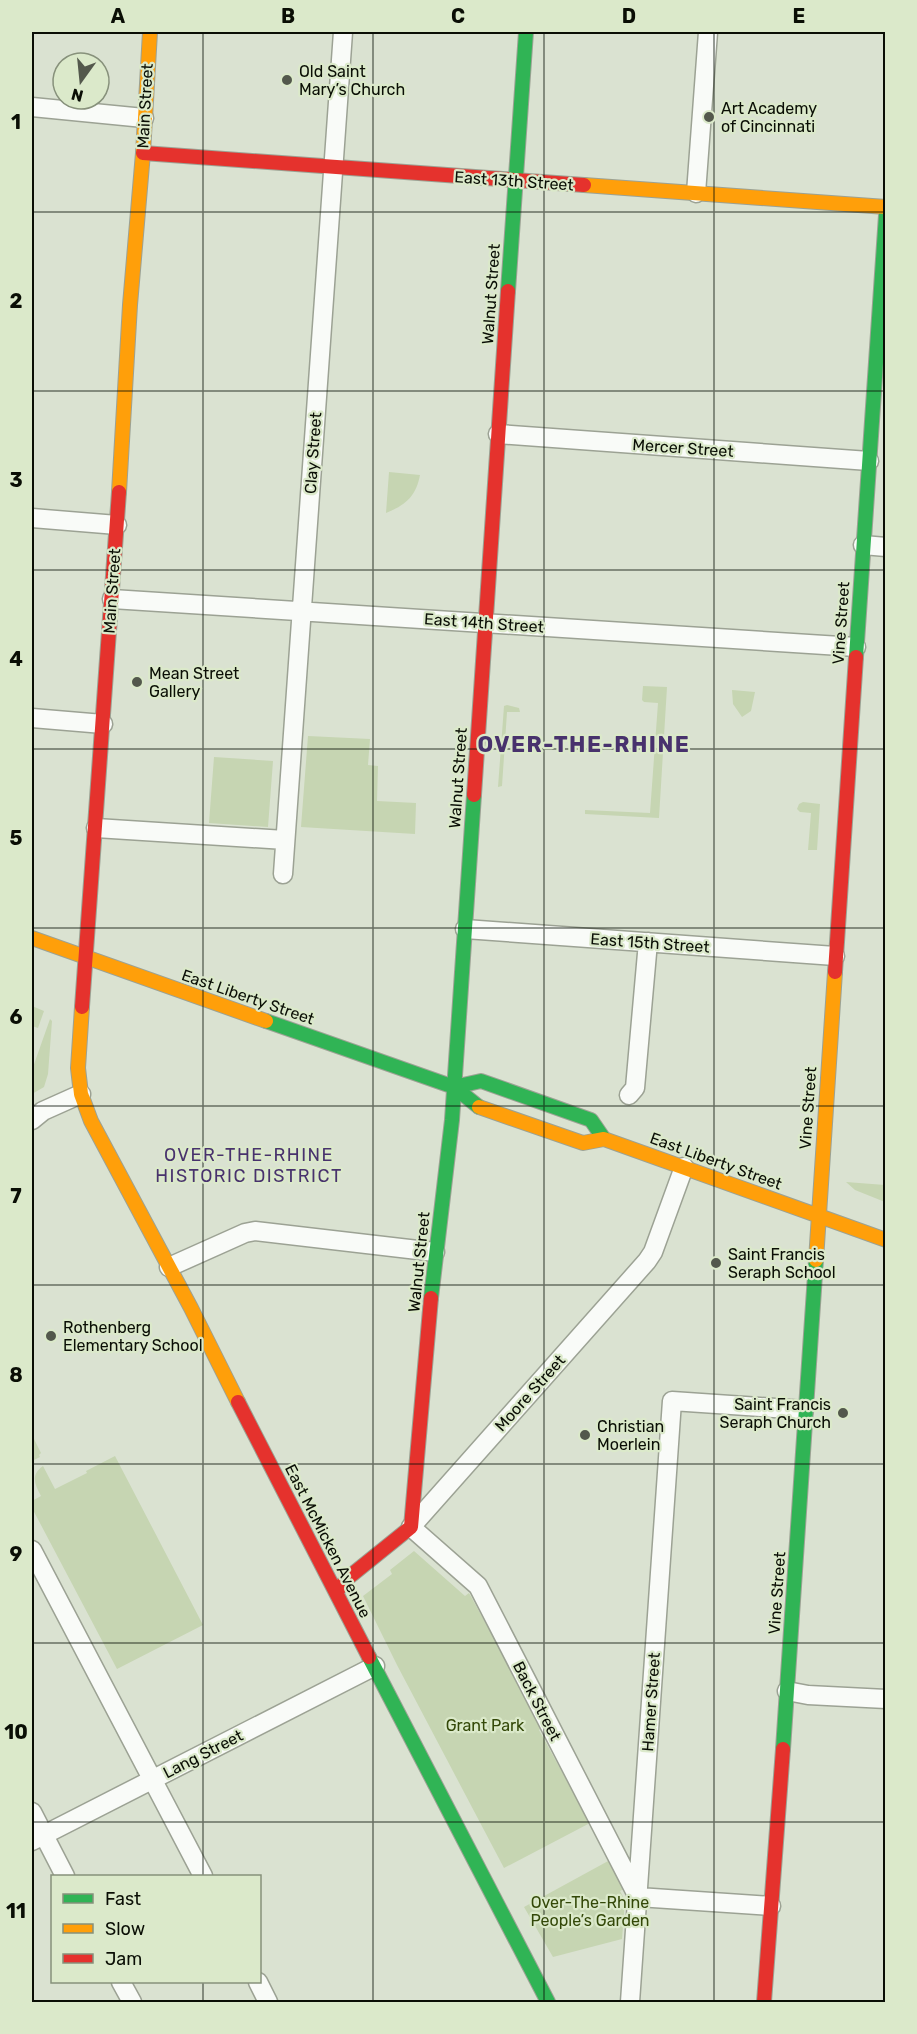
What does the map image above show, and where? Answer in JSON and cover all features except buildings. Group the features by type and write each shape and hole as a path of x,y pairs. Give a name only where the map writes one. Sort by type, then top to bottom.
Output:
{"street":[{"name":"Main Street","path":"81,1094 78,1068 85,957 104,724 130,304 143,153 150,32"},
{"name":"Clay Street","path":"283,874 344,32"},
{"name":"Walnut Street","path":"411,1527 435,1252 451,1131 526,32"},
{"path":"696,193 708,32"},
{"path":"32,107 144,118"},
{"name":"East 13th Street","path":"143,153 885,207"},
{"name":"Vine Street","path":"764,2002 885,215"},
{"name":"Mercer Street","path":"498,434 869,461"},
{"path":"32,518 117,525"},
{"path":"863,545 885,547"},
{"name":"East 14th Street","path":"112,599 856,647"},
{"path":"32,718 104,724"},
{"path":"96,828 285,840"},
{"name":"East 15th Street","path":"465,929 835,956"},
{"name":"East Liberty Street","path":"32,938 454,1087 477,1106 583,1143 604,1139 885,1240"},
{"path":"629,1095 635,1088 648,942"},
{"name":"East Liberty Street","path":"454,1087 482,1081 591,1120 604,1139"},
{"path":"32,1120 43,1111 81,1094"},
{"name":"East McMicken Avenue","path":"81,1094 91,1121 169,1267 326,1576 375,1666 548,2002"},
{"name":"Moore Street","path":"336,1592 349,1577 411,1527 647,1261 653,1252 684,1167"},
{"path":"169,1267 245,1233 255,1231 435,1252"},
{"name":"Hamer Street","path":"630,2002 672,1401 804,1410"},
{"name":"Back Street","path":"411,1527 478,1586 638,1897"},
{"path":"32,1550 202,1875"},
{"name":"Lang Street","path":"37,1838 375,1666"},
{"path":"786,1691 808,1695 885,1699"},
{"path":"32,1812 37,1838 64,1875"},
{"path":"638,1897 771,1906"},
{"path":"122,1983 132,2002"},
{"path":"258,1983 268,2002"}],"green space":[{"path":"389,472 420,475 416,489 409,499 386,513"},
{"path":"643,686 667,687 659,818 585,814 585,810 650,813 658,703 642,700"},
{"path":"732,690 755,692 751,711 742,717 733,704"},
{"path":"504,706 519,708 520,712 507,712 502,786 498,787"},
{"path":"308,736 370,739 368,765 378,766 377,801 416,803 415,834 301,827"},
{"path":"214,757 273,761 268,827 209,823"},
{"path":"803,802 820,804 817,850 808,850 811,813 800,812 797,809"},
{"path":"32,1006 44,1011 38,1028 32,1026"},
{"path":"50,1019 52,1021 48,1074 44,1087 32,1094 32,1070"},
{"path":"846,1182 885,1185 885,1202 855,1190"},
{"path":"32,1435 41,1453 40,1457 32,1461"},
{"path":"115,1456 203,1625 117,1669 32,1508 32,1501 41,1496 35,1477 43,1466 55,1489"},
{"name":"Grant Park","path":"414,1551 465,1596 469,1593 543,1727 539,1730 590,1823 504,1868 363,1596 392,1574 390,1570"},
{"name":"Over-The-Rhine People’s Garden","path":"610,1860 624,1889 620,1891 625,1900 622,1939 553,1957 524,1907"}],"traffic: fast":[{"path":"508,291 526,32"},
{"path":"856,657 886,215"},
{"path":"431,1298 452,1120 474,795"},
{"path":"266,1021 454,1087 479,1107"},
{"path":"454,1087 481,1081 591,1120 604,1139"},
{"path":"783,1749 816,1260"},
{"path":"369,1657 548,2002"}],"traffic: slow":[{"path":"119,492 150,32"},
{"path":"584,185 886,207"},
{"path":"32,938 266,1021"},
{"path":"816,1260 835,972"},
{"path":"82,1007 78,1068 81,1094 91,1121 191,1308 238,1402"},
{"path":"479,1107 583,1143 604,1139 886,1240"}],"traffic: jam":[{"path":"143,153 584,185"},
{"path":"474,795 508,291"},
{"path":"82,1007 119,492"},
{"path":"835,972 856,657"},
{"path":"336,1592 349,1577 411,1527 431,1298"},
{"path":"238,1402 369,1657"},
{"path":"764,2002 783,1749"}],"place":[{"name":"Old Saint Mary’s Church","path":"287,80"},
{"name":"Art Academy of Cincinnati","path":"709,117"},
{"name":"Mean Street Gallery","path":"137,682"},
{"name":"Saint Francis Seraph School","path":"716,1263"},
{"name":"Rothenberg Elementary School","path":"51,1336"},
{"name":"Saint Francis Seraph Church","path":"843,1413"},
{"name":"Christian Moerlein","path":"585,1435"}],"district":[{"name":"OVER-THE-RHINE","path":"584,744"},
{"name":"OVER-THE-RHINE HISTORIC DISTRICT","path":"249,1165"}]}
